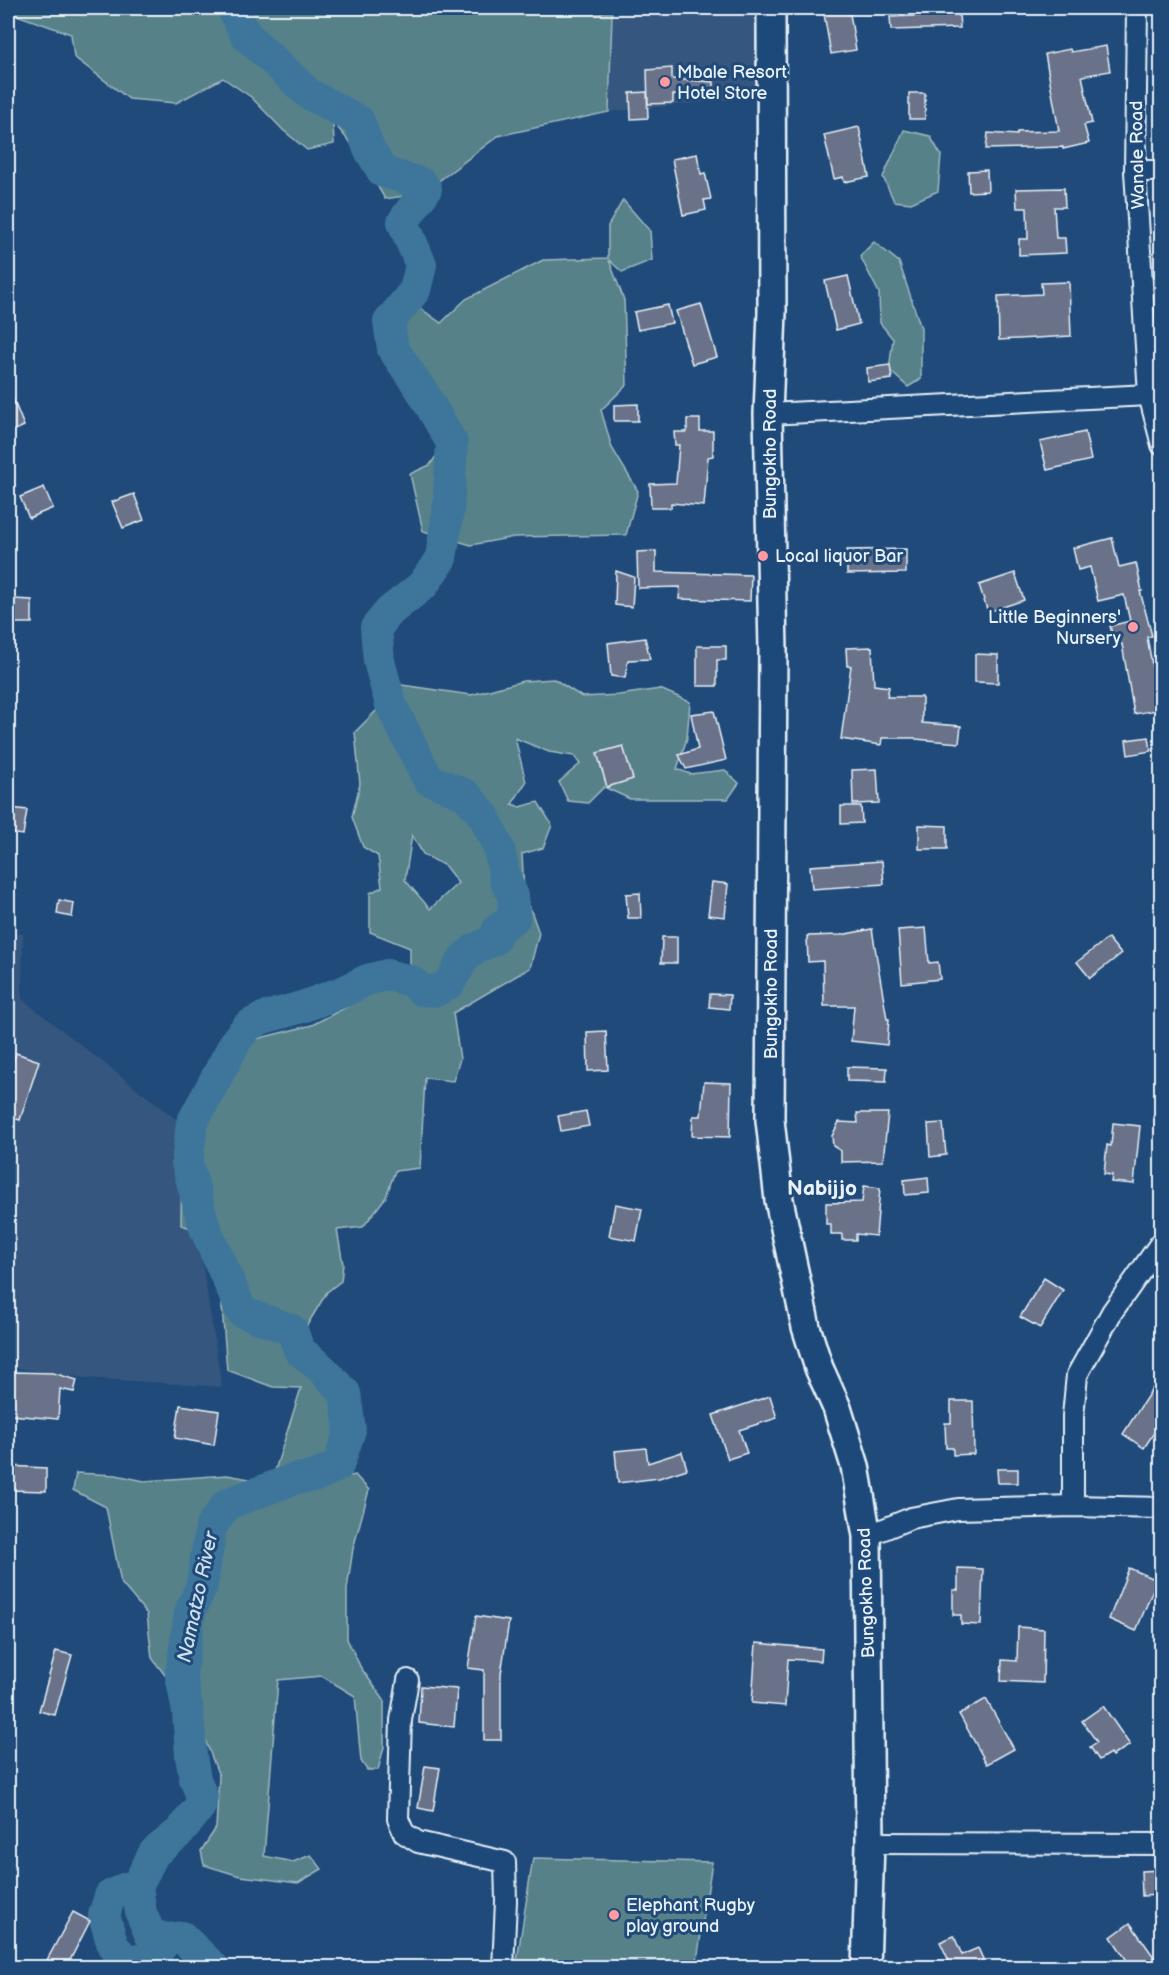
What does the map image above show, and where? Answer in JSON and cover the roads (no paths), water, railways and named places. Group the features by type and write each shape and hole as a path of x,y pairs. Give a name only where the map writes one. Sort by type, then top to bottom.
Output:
{"street":[{"name":"Bungokho Road","path":"771,8 772,312 768,414 772,650 770,1120 779,1200 806,1327 819,1368 837,1408 855,1466 867,1536 870,1843 867,1968"},
{"name":"Wanale Road","path":"1137,8 1135,171 1149,395 1161,445"},
{"path":"1135,171 1161,171"},
{"path":"768,414 1149,395"},
{"path":"1073,1506 1073,1416 1077,1375 1112,1312 1160,1244"},
{"path":"867,1536 911,1518 958,1509 1073,1506 1161,1508"},
{"path":"408,1680 401,1720 398,1819 404,1833 418,1842 505,1862 503,1968"},
{"path":"870,1843 1161,1844"}],"waterway":[{"name":"Namatzo River","path":"214,1968 182,1937 167,1939 150,1934 141,1913 137,1886 154,1853 180,1832 200,1806 202,1796 195,1779 191,1756 188,1712 181,1675 190,1612 202,1585 211,1527 227,1504 294,1479 315,1476 338,1466 350,1430 345,1393 322,1369 299,1350 292,1330 242,1312 205,1228 187,1163 192,1123 237,1039 248,1026 263,1018 302,1007 367,980 387,975 411,981 421,990 436,991 449,984 464,958 475,949 494,940 498,929 514,918 513,896 505,879 499,849 484,816 466,795 428,779 391,705 379,661 376,628 390,611 423,585 441,558 448,512 452,443 422,391 393,349 389,322 415,290 421,265 403,222 426,189 421,183 383,172 369,149 359,121 309,94 246,35 232,8"},
{"path":"607,8 721,8"},
{"path":"137,1886 126,1888 110,1896 104,1915 113,1946 125,1959 143,1961 157,1952 167,1939"}],"place":[{"name":"Mbale Resort Hotel Store","path":"665,82"},
{"name":"Local liquor Bar","path":"763,556"},
{"name":"Little Beginners' Nursery","path":"1133,627"},
{"name":"Elephant Rugby play ground","path":"614,1915"}],"district":[{"name":"Nabijjo","path":"822,1188"}]}
